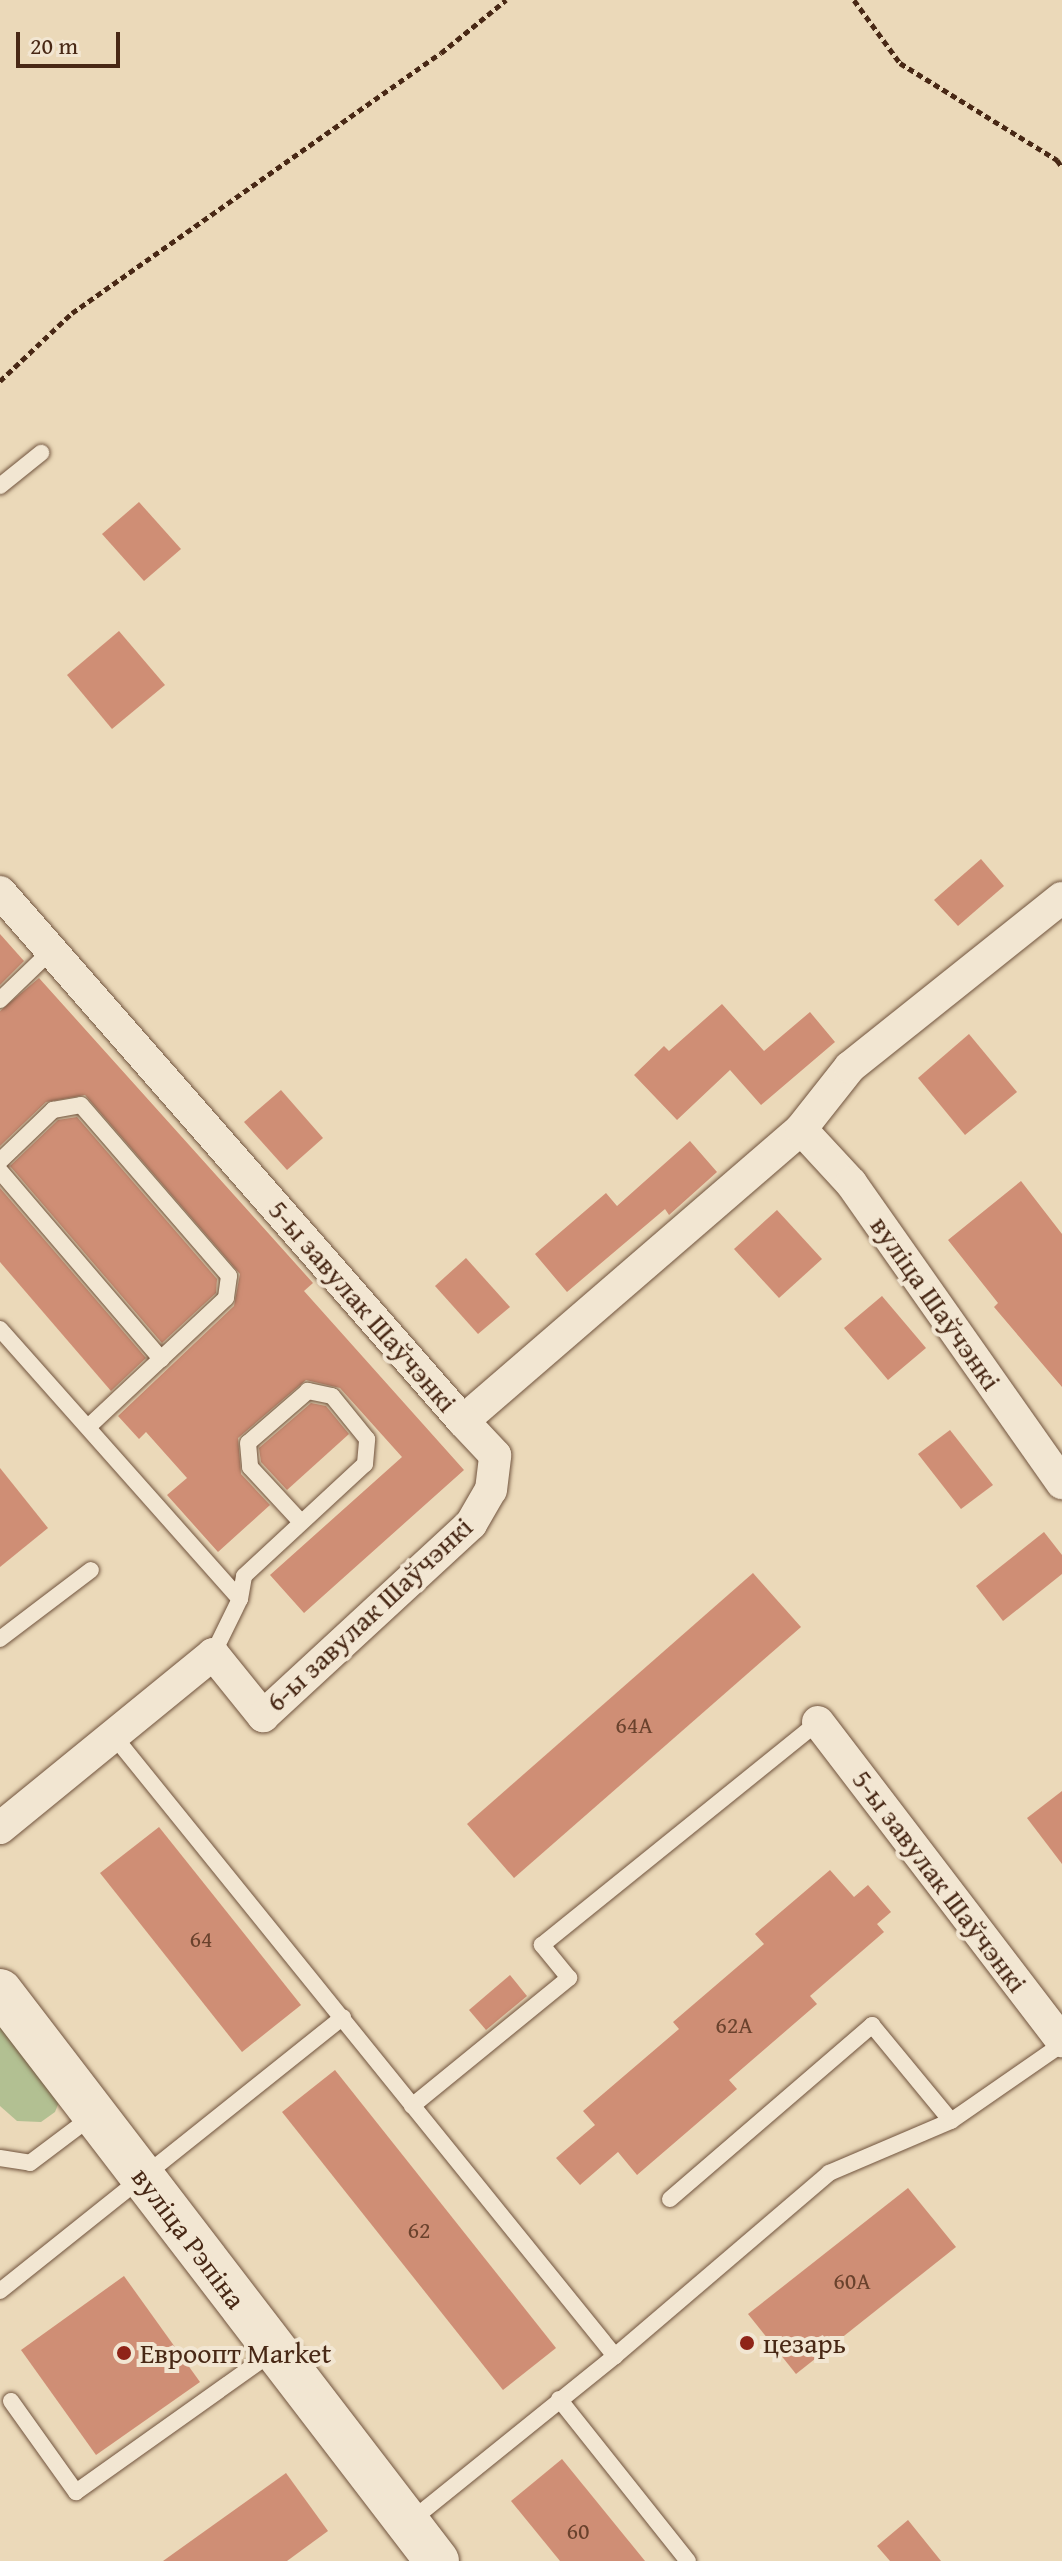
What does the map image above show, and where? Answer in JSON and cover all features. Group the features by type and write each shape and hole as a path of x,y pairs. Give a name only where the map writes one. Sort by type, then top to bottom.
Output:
{"street":[{"name":"5-ы завулак Шаўчэнкі","path":"0,892 463,1421 801,1129"},
{"path":"801,1129 850,1067 1062,898"},
{"name":"вуліца Шаўчэнкі","path":"801,1129 851,1183 1062,1483"},
{"name":"6-ы завулак Шаўчэнкі","path":"213,1654 263,1716 471,1524 491,1490 495,1455 463,1421"},
{"path":"0,1828 213,1654"},
{"name":"5-ы завулак Шаўчэнкі","path":"818,1722 1062,2042"},
{"name":"вуліца Рэпіна","path":"0,1991 437,2561"}],"lane":[{"path":"0,486 41,453"},
{"path":"0,1000 52,950"},
{"path":"0,1161 53,1110 81,1105 229,1276 226,1298 88,1427"},
{"path":"0,1171 161,1359"},
{"path":"0,1329 240,1599"},
{"path":"213,1654 240,1599 244,1576 365,1464 367,1439 332,1396 308,1391 248,1443 250,1467 301,1522"},
{"path":"0,1639 91,1570"},
{"path":"412,2106 569,1978 542,1945 818,1722"},
{"path":"113,1735 615,2356"},
{"path":"0,2291 343,2017"},
{"path":"670,2199 872,2025 951,2121"},
{"path":"407,2524 615,2356 829,2173 951,2121 1062,2042"},
{"path":"0,2158 30,2163 94,2114"},
{"path":"11,2401 76,2492 275,2351"},
{"path":"559,2399 688,2561"}],"path":[{"path":"0,381 72,313 441,53 506,0"},
{"path":"854,0 900,63 1057,160 1062,167"}],"green space":[{"path":"0,2015 61,2097 55,2112 41,2122 17,2121 0,2106"}],"building":[{"path":"139,502 181,549 144,581 102,534"},
{"path":"119,631 165,685 112,729 67,675"},
{"path":"981,859 1004,886 958,926 934,900"},
{"path":"0,934 24,961 0,985"},
{"path":"39,978 313,1283 304,1291 464,1470 304,1613 270,1575 402,1457 340,1388 306,1380 238,1438 241,1474 270,1505 218,1552 167,1495 187,1478 146,1432 139,1439 118,1416 234,1306 240,1274 85,1095 46,1102 0,1146 0,1011"},
{"path":"722,1004 764,1051 810,1012 835,1042 761,1105 730,1070 677,1120 634,1075 664,1046 669,1051"},
{"path":"969,1034 1017,1092 965,1135 918,1078"},
{"path":"281,1090 323,1138 287,1170 244,1122"},
{"path":"77,1117 217,1279 216,1293 162,1343 10,1166 58,1120"},
{"path":"690,1141 717,1172 669,1215 665,1209 567,1292 535,1254 606,1193 617,1206"},
{"path":"1021,1181 1062,1234 1062,1387 994,1307 998,1303 948,1240"},
{"path":"0,1188 146,1358 111,1391 0,1262"},
{"path":"777,1210 822,1259 779,1298 734,1249"},
{"path":"466,1258 510,1307 478,1334 435,1286"},
{"path":"882,1296 926,1348 888,1380 844,1328"},
{"path":"311,1403 326,1406 349,1434 287,1490 261,1462 259,1448"},
{"path":"950,1430 993,1485 961,1509 918,1454"},
{"path":"0,1468 48,1528 0,1567"},
{"path":"1044,1532 1062,1555 1062,1574 1003,1621 976,1586"},
{"path":"753,1573 801,1627 514,1878 467,1824"},
{"path":"1062,1791 1062,1864 1027,1818"},
{"path":"159,1827 301,2005 242,2052 100,1873"},
{"path":"830,1870 854,1897 868,1885 891,1912 877,1924 884,1932 810,1996 817,2004 729,2080 737,2089 637,2175 618,2152 580,2185 556,2158 595,2125 583,2111 679,2029 673,2022 764,1944 755,1934"},
{"path":"510,1975 527,1996 486,2030 469,2010"},
{"path":"335,2070 556,2348 503,2390 282,2112"},
{"path":"908,2188 956,2247 796,2374 748,2314"},
{"path":"124,2276 200,2382 96,2455 21,2350"},
{"path":"562,2459 645,2561 560,2561 511,2501"},
{"path":"286,2473 328,2531 287,2561 163,2561"},
{"path":"908,2520 941,2561 890,2561 877,2546"}],"place":[{"name":"цезарь","path":"747,2343"},
{"name":"Евроопт Market","path":"124,2353"}]}
